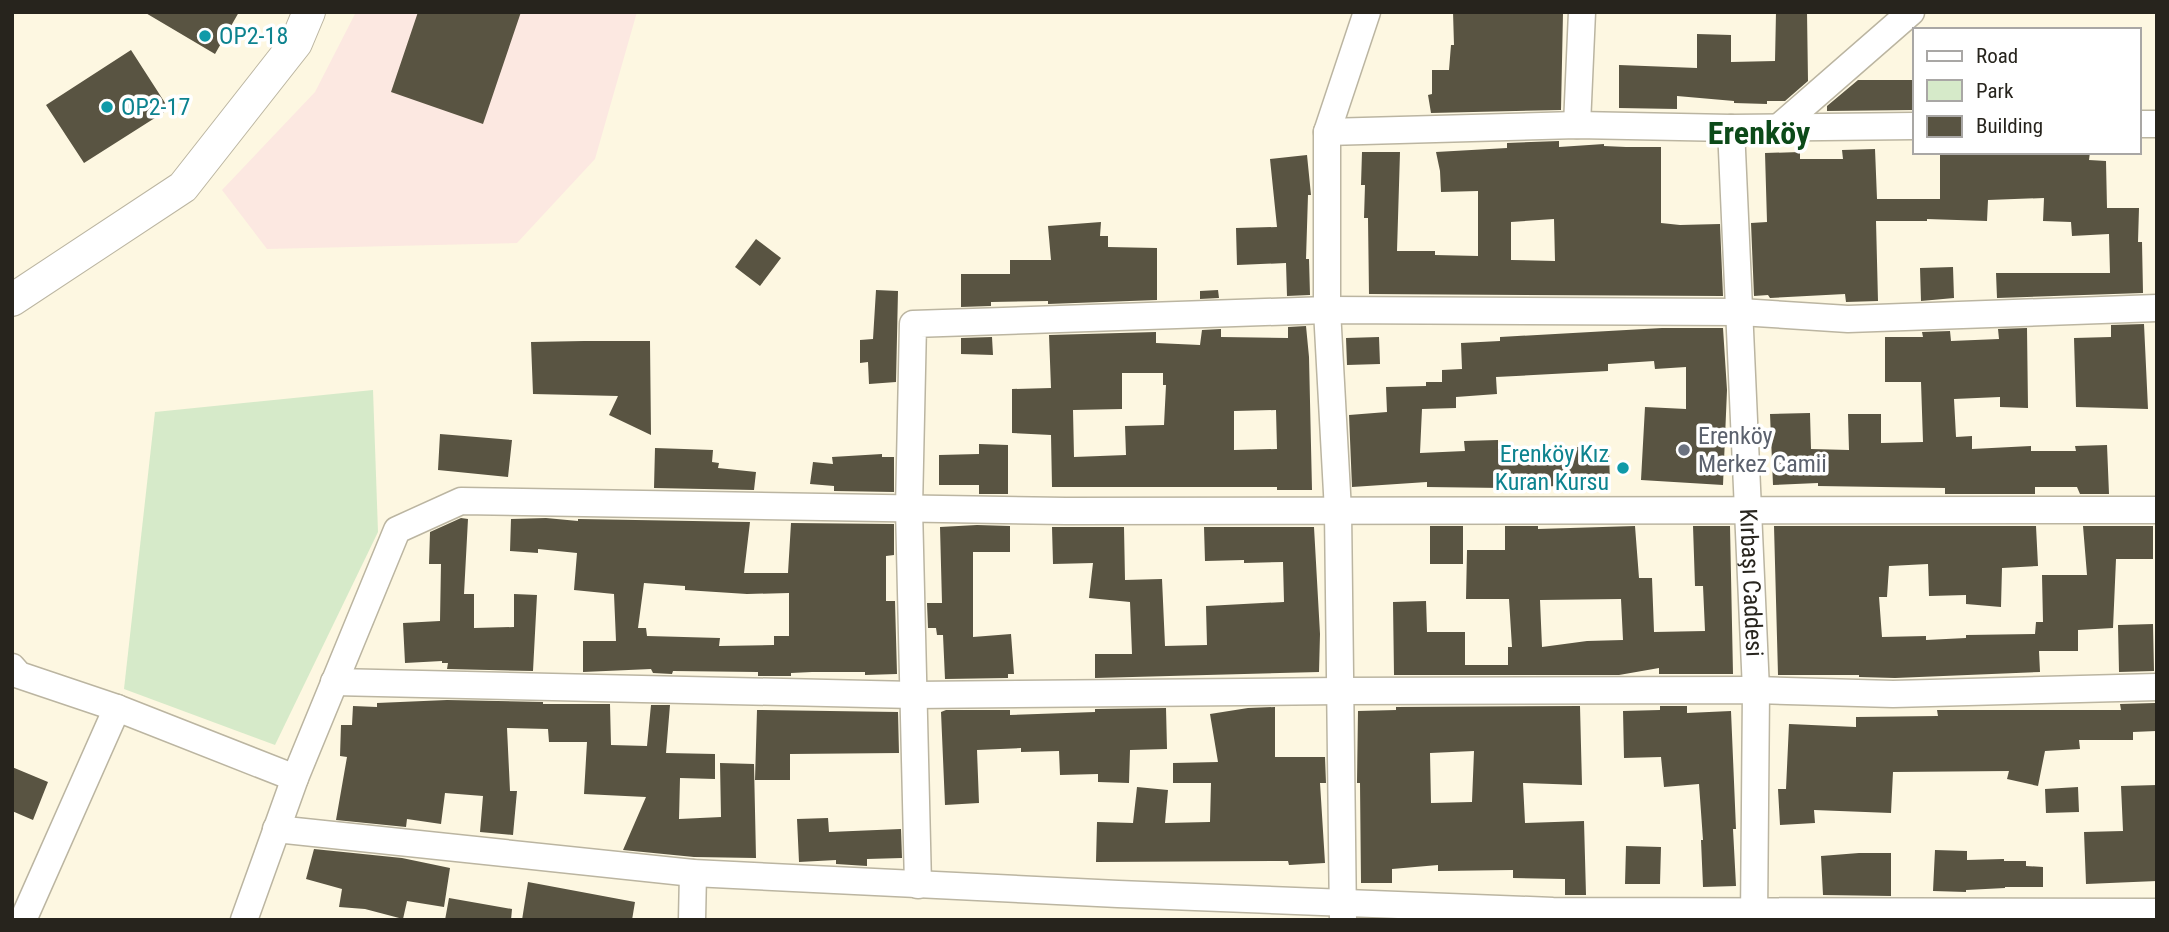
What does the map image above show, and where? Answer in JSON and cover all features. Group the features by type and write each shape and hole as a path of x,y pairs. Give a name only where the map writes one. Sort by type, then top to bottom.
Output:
{"street":[{"path":"12,300 183,187 296,43 309,12"},
{"path":"1343,912 1338,511 1327,310 1327,132 1367,12"},
{"path":"1577,125 1582,12"},
{"path":"1779,127 1911,12"},
{"path":"1327,132 1577,125 1731,128 1913,126"},
{"name":"Kırbaşı Caddesi","path":"1731,128 1756,690 1754,916"},
{"path":"918,885 909,508 913,324 1327,310 1740,312 1848,319 2157,308"},
{"path":"244,920 295,778 397,530 461,501 1338,511 2157,510"},
{"path":"14,678 117,708 295,778"},
{"path":"334,682 913,695 1756,690 1893,694 2157,687"},
{"path":"23,920 117,708"},
{"path":"276,829 693,873 918,885 1139,907 1553,916 2157,912"},
{"path":"692,920 693,873"}],"shaded area":[{"path":"356,12 637,12 595,159 517,243 267,249 222,190 315,92"}],"green space":[{"path":"373,390 378,532 275,745 124,689 155,412"}],"building":[{"name":"OP2-18","path":"144,12 239,12 215,54"},
{"path":"418,12 521,12 483,124 391,92"},
{"path":"1453,12 1563,13 1561,110 1431,113 1428,95 1432,94 1432,70 1449,70 1451,45 1454,45"},
{"path":"1776,12 1807,12 1808,81 1785,101 1767,101 1767,104 1734,103 1677,96 1677,109 1619,108 1619,65 1697,68 1697,34 1731,35 1731,62 1775,61"},
{"name":"OP2-17","path":"131,50 169,109 84,163 46,105"},
{"path":"1858,80 1913,80 1913,110 1827,111 1827,106"},
{"path":"1559,141 1559,147 1604,144 1661,147 1661,223 1720,224 1723,296 1369,294 1368,218 1364,218 1365,185 1361,185 1362,152 1400,152 1397,251 1435,251 1435,255 1478,256 1478,191 1441,192 1436,152 1507,148 1507,143","holes":["1554,219 1555,261 1511,260 1511,222"]},
{"path":"1875,149 1877,199 1940,199 1940,154 2090,154 2089,160 2106,161 2107,208 2139,208 2138,242 2142,242 2143,293 1997,298 1996,273 2110,273 2109,234 2072,236 2071,222 2043,221 2044,198 1988,200 1987,221 1876,221 1878,301 1846,302 1845,294 1770,298 1768,295 1754,296 1751,223 1767,222 1765,153 1800,152 1800,159 1843,159 1842,150"},
{"path":"1307,155 1311,195 1308,195 1306,259 1309,259 1310,295 1287,296 1286,263 1237,265 1236,228 1277,227 1270,159"},
{"path":"1101,222 1100,236 1108,236 1108,247 1157,248 1157,300 1048,304 1048,301 991,302 991,306 961,307 961,274 1010,274 1010,260 1051,260 1048,226"},
{"path":"756,239 781,258 760,286 735,267"},
{"path":"1953,267 1954,298 1921,301 1920,268"},
{"path":"876,290 898,291 896,382 869,384 868,362 860,363 860,340 873,339"},
{"path":"1218,290 1219,298 1200,299 1200,291"},
{"path":"2144,324 2148,409 2076,407 2074,338 2111,337 2111,325"},
{"path":"1306,326 1312,490 1277,490 1277,487 1052,487 1051,435 1012,433 1012,389 1051,388 1049,335 1156,332 1156,343 1200,345 1202,330 1221,329 1221,337 1288,338 1288,327","holes":["1122,373 1163,373 1163,385 1166,385 1164,425 1125,426 1126,455 1074,457 1073,410 1122,409","1276,410 1277,449 1234,450 1234,411"]},
{"path":"1662,328 1723,328 1727,390 1723,485 1641,480 1645,407 1686,409 1686,367 1655,369 1654,361 1608,364 1608,371 1496,377 1497,394 1456,397 1456,408 1422,409 1420,453 1465,451 1464,441 1498,440 1498,449 1585,447 1585,450 1609,451 1610,484 1504,488 1427,487 1427,482 1352,487 1349,415 1387,412 1386,387 1426,386 1426,382 1442,382 1442,370 1462,369 1461,343 1500,341 1500,337"},
{"path":"2027,328 2028,408 2000,407 2000,397 1954,399 1956,437 1972,436 1972,449 2031,446 2031,451 2076,451 2075,446 2107,445 2109,494 2080,494 2077,487 2035,487 2035,494 1945,494 1945,488 1818,486 1818,483 1773,485 1770,414 1810,413 1811,449 1849,450 1848,414 1881,414 1881,443 1923,442 1921,382 1885,382 1885,337 1923,337 1922,332 1950,331 1951,341 1999,339 1998,329"},
{"path":"992,337 993,355 961,354 961,338"},
{"path":"1379,337 1380,364 1347,365 1346,338"},
{"path":"650,341 651,435 609,415 618,396 533,394 531,342"},
{"path":"440,434 512,440 508,477 438,470"},
{"path":"979,444 1008,445 1008,494 979,494 979,485 939,485 939,455 979,454"},
{"path":"655,448 713,450 712,462 719,463 718,468 756,472 754,490 654,488"},
{"path":"882,454 882,457 894,457 894,492 834,491 834,486 810,484 813,462 833,464 832,457"},
{"path":"461,518 468,519 464,594 474,594 474,628 514,627 514,594 537,595 533,671 447,669 448,663 442,661 405,663 403,623 440,621 441,564 429,564 430,532"},
{"path":"511,519 750,522 744,573 788,573 791,523 894,524 894,555 886,556 886,601 895,601 897,674 812,672 791,673 791,676 758,676 758,672 673,671 672,674 653,673 651,669 583,672 583,641 616,641 614,594 574,590 577,553 538,549 538,553 510,551","holes":["644,583 685,586 685,590 747,594 789,593 789,636 774,636 774,645 719,646 720,638 647,636 646,628 638,628"]},
{"path":"1010,526 1010,552 973,552 973,637 1011,634 1014,674 1008,674 1008,678 945,679 943,635 937,635 936,628 928,628 927,603 942,603 940,527"},
{"path":"1430,526 1463,526 1463,564 1430,564"},
{"path":"1505,526 1538,526 1538,529 1635,526 1639,578 1652,578 1654,632 1705,631 1703,586 1695,586 1693,526 1730,526 1733,674 1659,674 1659,668 1619,675 1394,675 1393,602 1426,601 1427,632 1465,632 1465,665 1508,665 1508,647 1512,647 1509,599 1466,599 1467,550 1505,550","holes":["1621,599 1623,640 1587,641 1542,647 1540,600"]},
{"path":"1774,526 2036,526 2038,566 2002,568 2001,607 1966,604 1966,595 1929,596 1928,564 1889,566 1887,597 1879,597 1882,637 1926,636 1926,640 1966,638 1966,635 2035,634 2036,622 2043,622 2042,575 2087,575 2083,526 2153,526 2153,559 2116,559 2113,628 2078,630 2078,651 2039,651 2040,672 1895,678 1778,675"},
{"path":"1052,527 1124,527 1125,580 1162,579 1165,646 1207,645 1206,606 1284,602 1283,562 1205,561 1204,527 1314,527 1320,634 1319,672 1095,678 1095,654 1132,654 1130,602 1089,598 1093,563 1053,564"},
{"path":"2153,624 2154,671 2119,672 2118,625"},
{"path":"447,700 610,704 611,745 647,746 651,705 670,705 666,753 715,754 715,779 680,778 679,819 721,817 720,763 754,764 756,858 694,857 623,850 646,797 584,794 587,742 549,742 548,729 507,728 510,791 517,791 513,835 480,832 483,796 445,793 441,824 407,819 406,827 336,820 347,757 340,756 341,725 352,725 353,706 377,707 377,703"},
{"path":"2155,703 2156,731 2133,732 2133,740 2079,740 2080,749 2045,751 2038,786 2007,779 2009,771 1893,772 1891,813 1814,810 1815,823 1780,825 1778,789 1786,789 1789,724 1856,727 1856,717 1938,716 1937,710 2121,710 2120,704"},
{"path":"1580,706 1582,785 1523,783 1525,823 1584,821 1586,895 1565,895 1565,879 1513,878 1513,870 1438,871 1438,865 1392,869 1392,883 1361,883 1360,783 1357,783 1358,711 1396,710 1396,707","holes":["1474,751 1472,802 1431,803 1430,753"]},
{"path":"1660,706 1687,706 1687,713 1731,711 1736,886 1703,887 1699,784 1664,787 1661,757 1624,758 1623,711 1660,710"},
{"path":"1275,707 1275,757 1325,757 1326,783 1320,783 1325,863 1289,865 1288,861 1096,862 1097,822 1133,823 1137,787 1168,790 1165,823 1210,822 1211,783 1173,783 1173,763 1218,762 1210,714"},
{"path":"1166,708 1167,749 1130,750 1129,783 1098,782 1098,774 1060,775 1059,751 1021,752 1021,748 977,750 979,803 945,805 941,712 1010,710 1010,715 1095,712 1095,709"},
{"path":"757,710 898,712 899,753 790,754 790,780 755,780"},
{"path":"12,767 48,782 33,820 12,811"},
{"path":"2157,785 2157,881 2086,884 2084,832 2123,831 2121,786"},
{"path":"2078,787 2079,812 2046,813 2045,789"},
{"path":"828,818 829,832 901,829 902,858 867,859 867,866 836,864 836,860 799,862 797,819"},
{"path":"1626,846 1661,847 1660,884 1625,884"},
{"path":"314,849 402,858 450,868 444,907 407,901 403,919 365,909 339,907 342,889 306,879"},
{"path":"1935,850 1967,851 1967,860 2026,861 2026,866 2043,867 2043,887 2005,887 1966,892 1933,891"},
{"path":"1891,853 1891,896 1823,895 1821,856"},
{"path":"528,882 635,902 632,920 522,920"},
{"path":"449,898 512,909 511,920 445,920"}],"place":[{"name":"OP2-18","path":"205,36"},
{"name":"OP2-17","path":"107,107"},
{"name":"Erenköy Merkez Camii","path":"1684,450"},
{"name":"Erenköy Kız Kuran Kursu","path":"1623,468"}],"district":[{"name":"Erenköy","path":"1759,133"}]}
